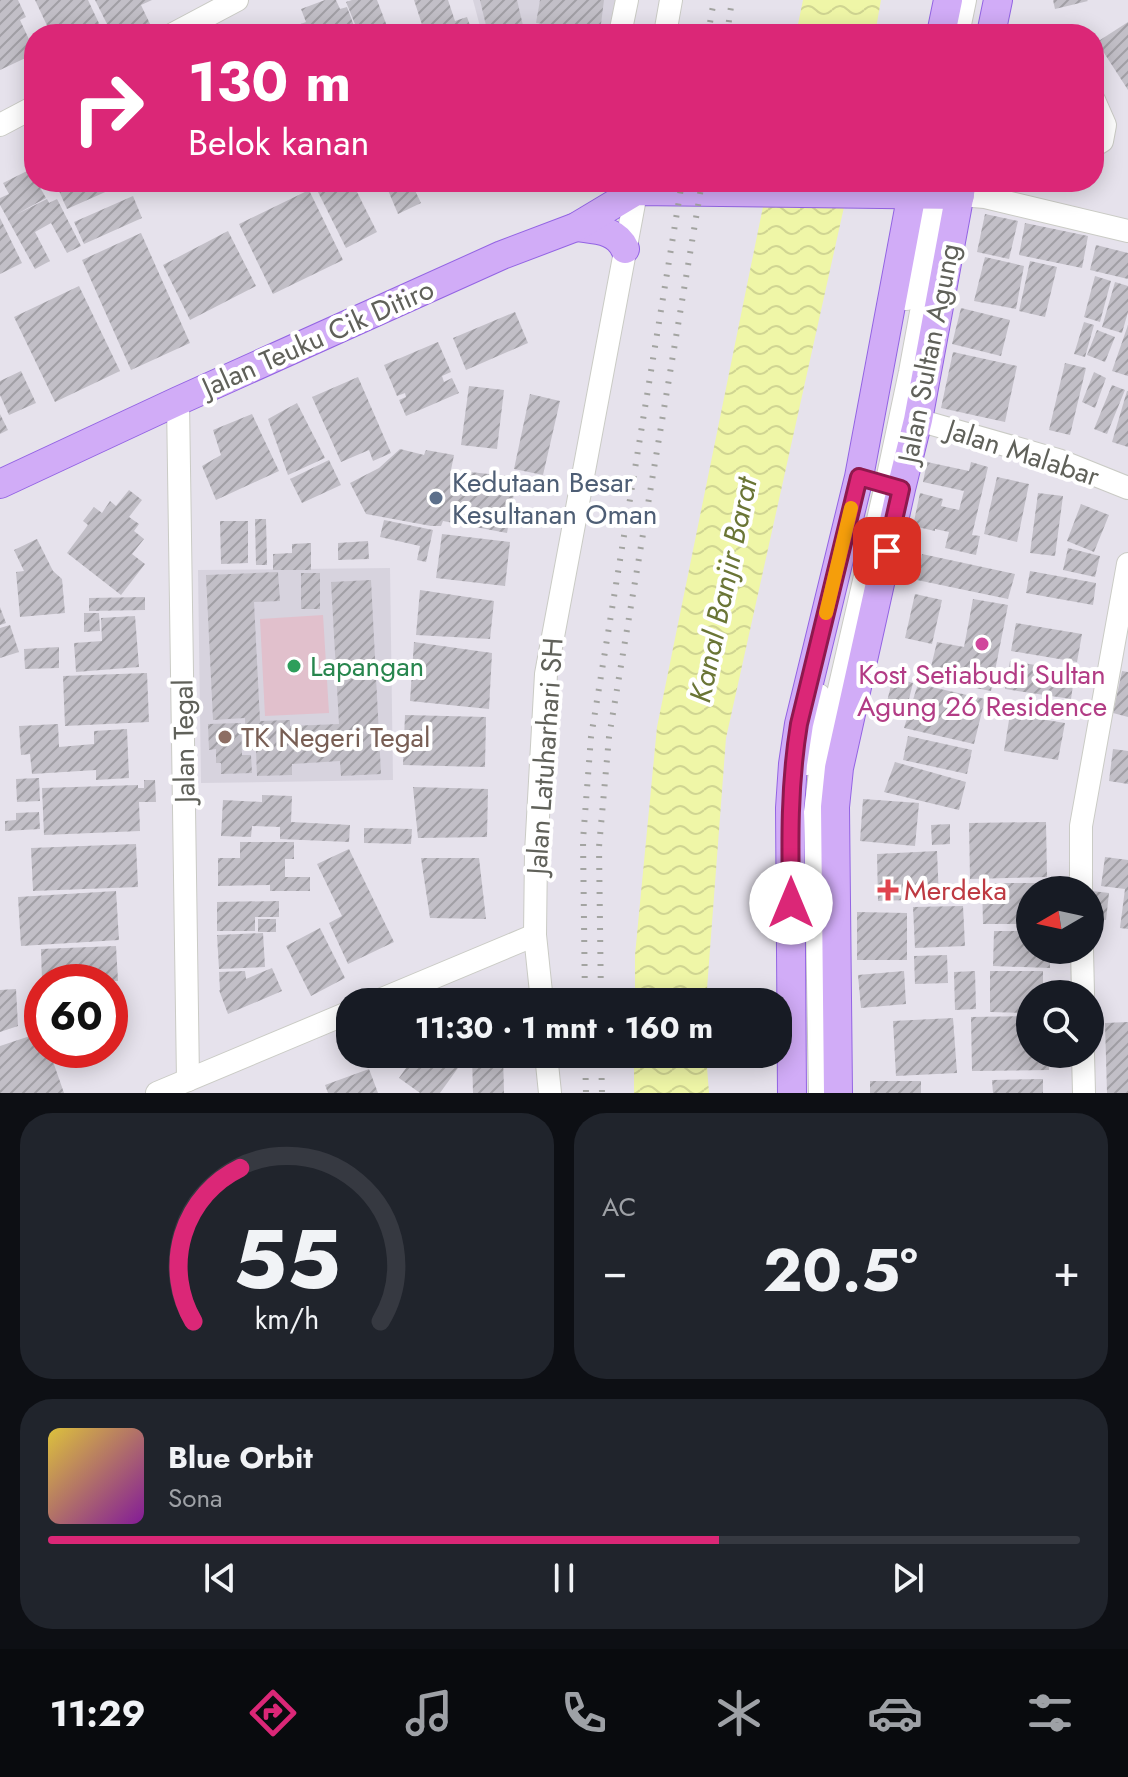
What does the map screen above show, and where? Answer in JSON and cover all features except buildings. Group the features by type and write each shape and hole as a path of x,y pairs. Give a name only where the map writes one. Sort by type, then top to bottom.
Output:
{"main road":[{"path":"943,24 948,0"},
{"path":"993,24 998,0"},
{"name":"Jalan Teuku Cik Ditiro","path":"0,484 502,255 576,227 629,192"},
{"path":"719,192 875,195 906,192"},
{"name":"Jalan Sultan Agung","path":"838,1093 835,807 839,768 879,483 935,192"},
{"name":"Jalan Sultan Agung","path":"792,1093 790,808 799,724 879,483 918,420 936,192"},
{"path":"576,227 612,234 625,249"}],"street":[{"path":"192,24 237,0"},
{"path":"622,24 627,0"},
{"path":"667,24 671,0"},
{"path":"960,24 965,0"},
{"path":"975,24 980,0"},
{"path":"0,125 24,112"},
{"name":"Jalan Latuharhari SH","path":"541,988 535,935 536,853 546,674 636,192"},
{"path":"954,192 1128,231"},
{"name":"Jalan Tegal","path":"178,401 188,1080"},
{"name":"Jalan Malabar","path":"918,420 1058,460 1128,488"},
{"path":"807,1093 804,793 808,757 818,702 879,483"},
{"path":"820,1093 815,812 820,772 879,483"},
{"path":"1081,876 1081,826 1128,564"},
{"path":"408,988 535,935"},
{"path":"157,1093 336,1018"},
{"path":"547,1068 550,1093"},
{"path":"1083,1068 1084,1093"}],"shaded area":[{"path":"473,0 617,0 613,24 479,24"},
{"path":"390,568 393,780 201,783 198,570"},
{"name":"Lapangan","path":"323,615 329,713 265,716 260,619"}],"water":[{"path":"803,0 881,0 877,24 798,24"},
{"name":"Kanal Banjir Barat","path":"766,192 798,192 844,207 726,738 707,988 635,988 635,955 657,727"},
{"path":"634,1068 707,1068 709,1093 634,1093"}],"railway":[{"path":"710,24 714,0"},
{"path":"728,24 732,0"},
{"path":"585,988 583,840 591,737 680,192"},
{"path":"601,988 599,847 609,737 700,192"},
{"path":"585,1068 586,1093"},
{"path":"601,1068 602,1093"}],"slow traffic":[{"path":"826,613 851,508"}],"place":[{"name":"Kedutaan Besar Kesultanan Oman","path":"436,498"},
{"name":"Kost Setiabudi Sultan Agung 26 Residence","path":"982,644"},
{"name":"Lapangan","path":"294,666"},
{"name":"TK Negeri Tegal","path":"225,737"},
{"name":"Merdeka","path":"888,890"}],"route":[{"path":"791,903 790,808 799,724 859,477 901,489 887,551"}]}
